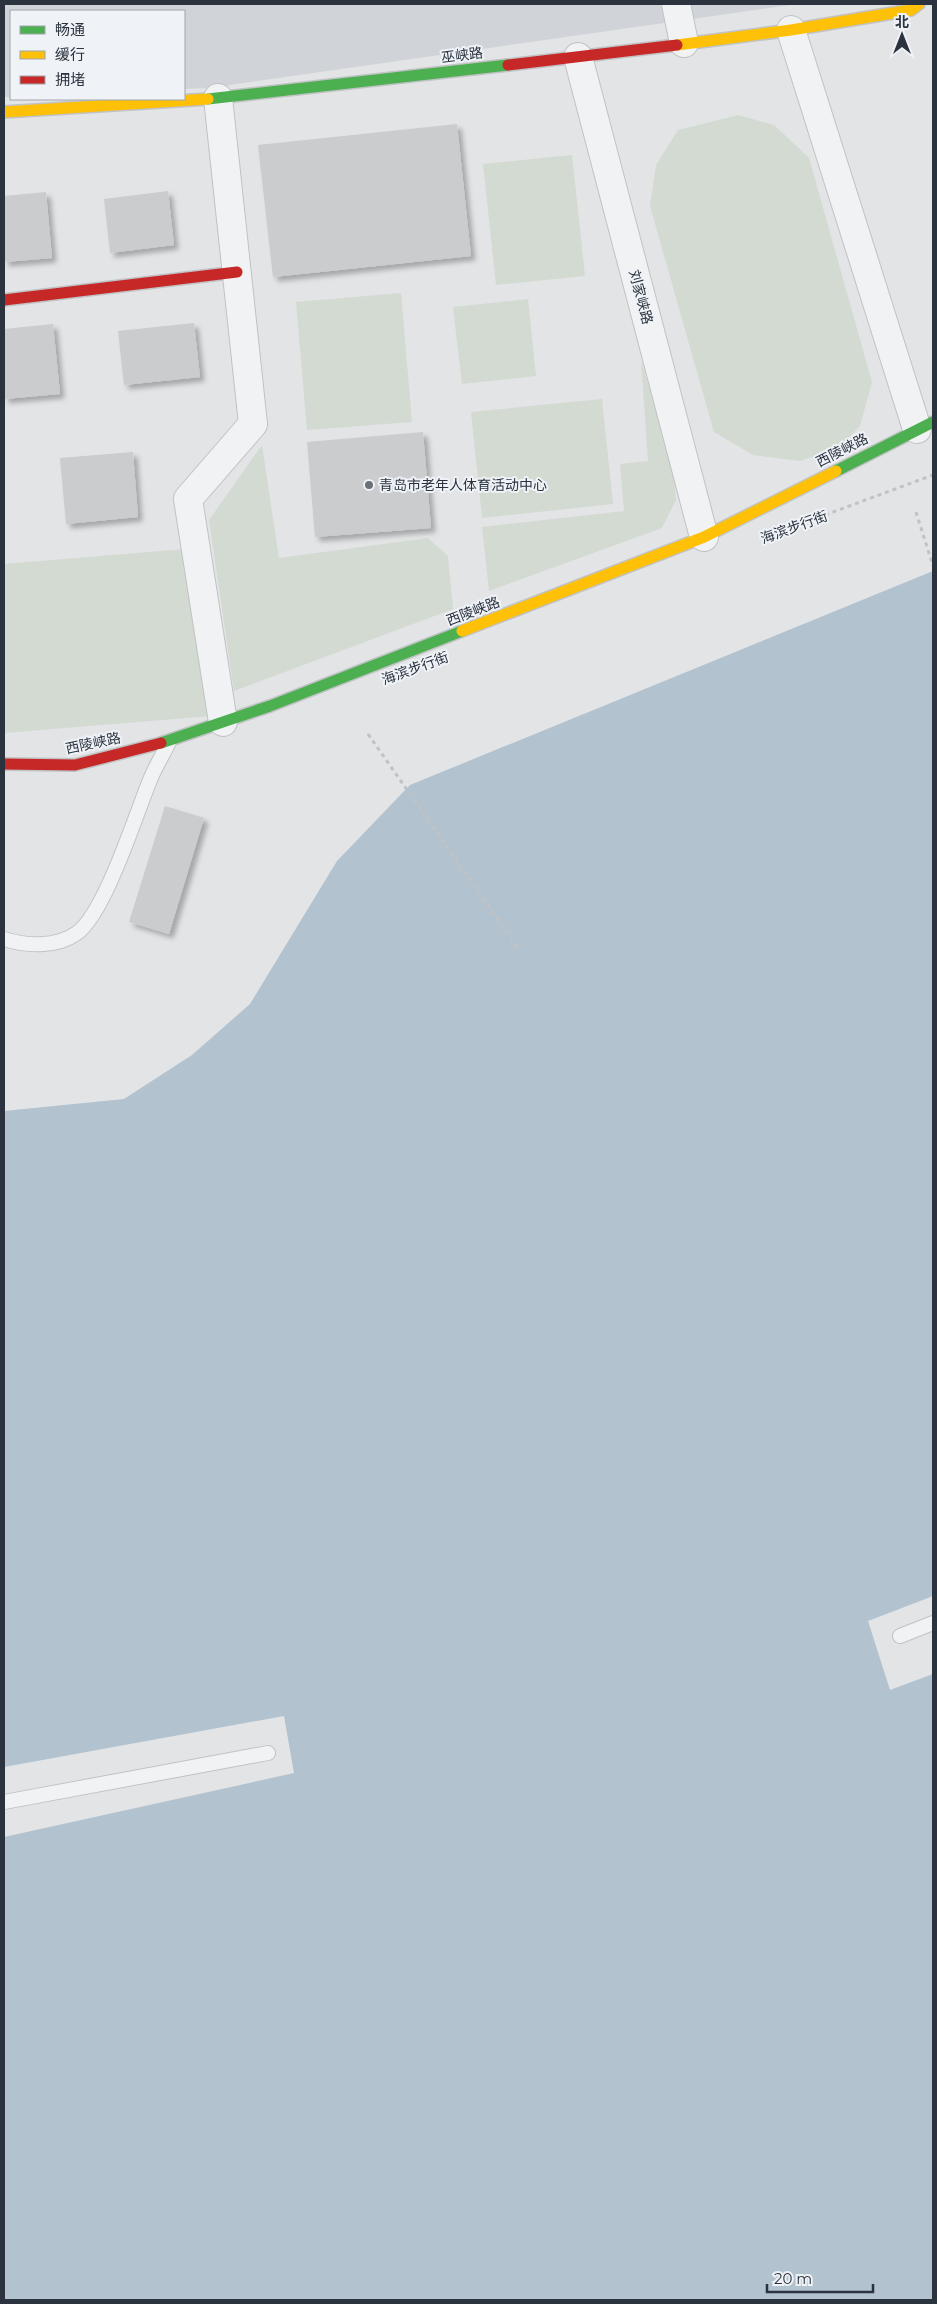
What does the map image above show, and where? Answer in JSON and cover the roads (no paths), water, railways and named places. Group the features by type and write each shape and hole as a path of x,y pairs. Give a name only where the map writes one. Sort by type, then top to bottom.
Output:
{"street":[{"path":"676,4 684,43"},
{"name":"巫峡路","path":"4,112 218,98 578,57 791,30 911,10 919,4"},
{"path":"791,30 925,426"},
{"name":"刘家峡路","path":"578,57 704,537"},
{"path":"218,98 254,424 188,498 223,722"},
{"path":"4,300 237,272"},
{"name":"西陵峡路","path":"4,764 75,765 170,741 223,722 704,537 925,426"}],"lane":[{"path":"4,939 20,944 48,944 77,933 96,912 151,776 170,741"},
{"path":"900,1636 933,1623"},
{"path":"4,1802 268,1753"}],"water":[{"path":"933,571 933,1596 868,1621 890,1690 933,1674 933,2300 4,2300 4,1111 124,1099 192,1055 250,1004 337,861 410,785"}],"place":[{"name":"青岛市老年人体育活动中心","path":"369,485"}]}
